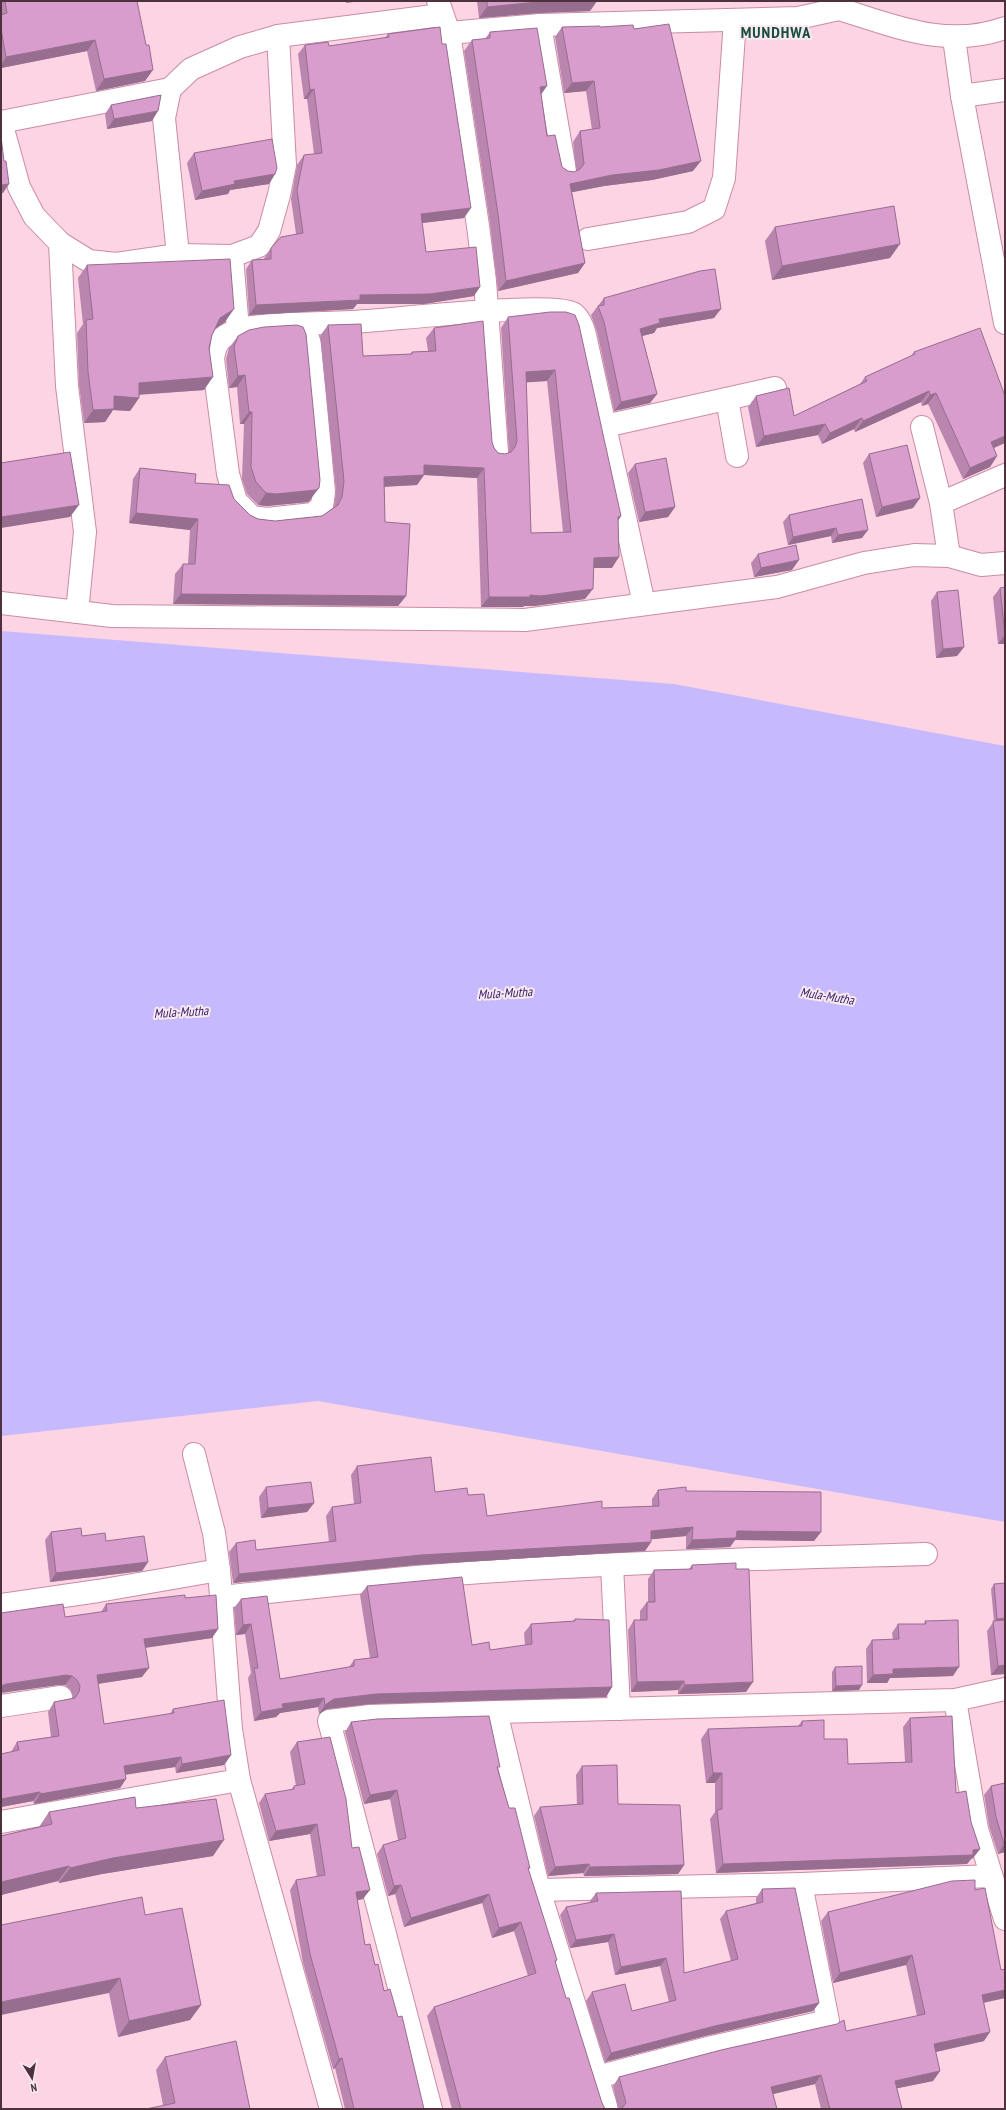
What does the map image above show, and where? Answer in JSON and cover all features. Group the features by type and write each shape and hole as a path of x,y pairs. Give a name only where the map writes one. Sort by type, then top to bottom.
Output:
{"street":[{"path":"278,36 285,165 269,232 259,246 232,256 178,255 116,264 89,261 60,243 34,216 19,187 1,122 170,89 191,69 240,48 278,36 443,16 540,25 798,18 835,5 915,33 954,38 1005,28"},
{"path":"443,16 478,226 487,311 497,452"},
{"path":"588,238 688,222 714,209 724,178 735,20"},
{"path":"540,25 565,170"},
{"path":"954,38 962,96 1005,323"},
{"path":"170,89 164,118 178,255"},
{"path":"962,96 1005,90"},
{"path":"60,243 67,386 85,532 77,612"},
{"path":"232,256 238,330"},
{"path":"290,324 302,326 307,333 310,344 324,492 322,506 313,514 267,519 252,517 236,501 228,474 213,359 220,339 238,330 290,324 367,321 487,311 558,310 573,313 582,325 644,604"},
{"path":"605,426 775,388"},
{"path":"727,399 737,456"},
{"path":"922,427 941,503 949,556"},
{"path":"941,503 1005,475"},
{"path":"1,603 112,616 525,620 777,587 864,563 914,554 949,556 981,565 1005,563"},
{"path":"194,1454 214,1533 222,1597 231,1729 239,1780 331,2109"},
{"path":"222,1597 416,1577 612,1565 730,1559 926,1554"},
{"path":"612,1565 619,1709"},
{"path":"1,1605 98,1591 219,1570"},
{"path":"431,2109 329,1721 370,1716 955,1700 1005,1689"},
{"path":"1,1706 61,1696"},
{"path":"955,1700 977,1829 1005,1919"},
{"path":"496,1712 539,1890 607,2109"},
{"path":"1,1822 239,1780"},
{"path":"539,1890 801,1884 992,1876"},
{"path":"597,2077 712,2047 828,2021 801,1884"}],"water":[{"name":"Mula-Mutha","path":"1,631 674,684 1005,746 1005,1522 318,1401 1,1436"}],"building":[{"path":"5,1 137,1 146,45 149,45 153,70 104,79 95,40 6,57 1,29 1,15 7,13"},
{"path":"487,1 547,1 487,7"},
{"path":"669,24 701,161 659,170 612,175 570,184 585,263 506,281 498,214 472,40 490,38 490,32 537,28 547,86 540,87 547,136 555,135 562,167 568,171 574,172 580,169 584,164 580,131 600,128 594,81 572,83 562,27 633,25 634,29"},
{"path":"440,27 442,44 446,44 471,208 421,214 426,252 476,247 480,287 430,294 360,295 360,300 256,305 252,260 271,259 271,248 281,237 303,233 297,190 304,155 322,153 314,89 310,90 305,45 328,42 329,46 389,37 388,34"},
{"path":"161,95 158,111 114,119 111,105"},
{"path":"1,137 9,184 1,185"},
{"path":"272,139 277,168 275,174 234,181 235,184 202,191 194,153"},
{"path":"894,206 900,244 782,266 775,227"},
{"path":"230,259 234,309 220,318 212,335 209,348 213,377 139,383 139,398 114,396 114,409 93,410 88,372 86,320 93,319 87,265"},
{"path":"715,269 721,309 659,319 660,323 640,329 657,394 621,402 604,322 598,306 604,305 604,298 700,271"},
{"path":"550,312 566,312 575,315 579,325 621,516 618,517 619,557 594,558 593,589 541,596 530,595 530,597 489,597 484,468 424,465 424,475 384,477 385,522 410,524 406,596 181,594 183,564 195,564 198,519 136,513 140,468 196,474 195,483 229,485 234,499 250,515 258,519 275,521 322,516 338,505 342,497 344,481 328,325 361,324 363,356 412,354 412,352 436,351 434,328 483,321 492,442 498,453 505,454 511,452 517,441 508,317","holes":["555,370 571,532 531,533 526,372"]},
{"path":"297,325 303,327 306,334 320,480 319,488 316,490 276,494 266,493 256,482 251,467 252,412 249,412 245,375 238,376 234,347 238,336 249,330 264,327"},
{"path":"980,328 1005,396 1005,436 991,442 997,456 970,468 936,393 930,395 929,391 863,421 862,418 830,433 825,424 764,436 756,396 789,388 794,416 867,381 865,377 915,354 914,352"},
{"path":"907,445 920,498 882,507 869,454"},
{"path":"70,452 79,505 1,517 1,463"},
{"path":"666,458 675,507 645,512 635,464"},
{"path":"862,499 868,530 838,535 836,528 793,537 789,515"},
{"path":"796,545 799,560 761,568 758,554"},
{"path":"1005,587 1005,635 1000,588"},
{"path":"958,590 964,647 943,649 937,592"},
{"path":"431,1457 435,1492 467,1488 468,1495 484,1494 487,1516 602,1501 602,1508 659,1506 658,1490 686,1487 686,1491 821,1492 821,1532 737,1531 736,1538 692,1540 693,1527 651,1531 651,1542 421,1555 239,1574 236,1543 255,1540 256,1550 336,1541 332,1507 361,1503 357,1466"},
{"path":"311,1482 314,1503 268,1508 266,1487"},
{"path":"81,1528 82,1536 105,1533 106,1541 144,1536 148,1562 56,1573 51,1532"},
{"path":"736,1563 736,1569 749,1569 753,1682 685,1685 684,1681 637,1682 634,1620 647,1620 647,1602 655,1602 654,1570 692,1569 692,1565"},
{"path":"462,1577 472,1645 489,1642 490,1650 532,1644 531,1624 575,1621 575,1619 609,1620 612,1687 376,1694 334,1699 325,1705 324,1698 282,1704 283,1708 261,1712 254,1668 258,1668 251,1624 243,1625 241,1599 267,1596 280,1679 354,1666 354,1660 378,1657 367,1586"},
{"path":"1005,1583 1005,1618 997,1619 994,1584"},
{"path":"185,1595 185,1598 216,1595 218,1629 144,1639 149,1668 97,1675 104,1724 174,1713 173,1709 224,1700 231,1755 182,1764 181,1757 124,1766 126,1779 40,1794 40,1792 1,1799 1,1754 19,1750 17,1742 59,1736 54,1702 75,1698 79,1692 80,1686 77,1680 72,1676 66,1675 1,1686 1,1613 63,1604 65,1617 107,1611 106,1604"},
{"path":"958,1620 959,1667 893,1669 893,1674 873,1675 872,1640 899,1639 898,1624 926,1624 925,1621"},
{"path":"1005,1620 1005,1665 998,1666 993,1621"},
{"path":"862,1666 862,1685 836,1686 835,1667"},
{"path":"489,1716 500,1767 497,1767 509,1808 515,1808 530,1868 528,1868 557,1960 555,1961 566,1998 569,1998 605,2109 461,2109 434,2007 536,1973 521,1922 499,1928 489,1894 411,1918 401,1885 394,1886 383,1845 406,1838 397,1790 370,1795 351,1722 377,1719"},
{"path":"952,1716 956,1793 966,1791 971,1822 980,1849 973,1850 973,1855 723,1864 717,1810 722,1809 722,1773 713,1773 708,1729 802,1726 802,1721 824,1720 824,1739 847,1739 848,1764 912,1762 910,1718"},
{"path":"330,1737 346,1799 352,1848 359,1847 370,1890 356,1892 365,1945 370,1944 375,1965 378,1964 384,1991 390,1989 398,2017 402,2016 424,2109 354,2109 342,2058 339,2059 310,1954 296,1880 325,1875 317,1824 276,1831 265,1794 294,1789 294,1786 305,1784 297,1742"},
{"path":"617,1765 618,1804 680,1805 684,1865 590,1867 589,1864 555,1867 540,1807 583,1804 582,1766"},
{"path":"1005,1783 1004,1844 996,1817 991,1786"},
{"path":"135,1797 136,1808 216,1799 224,1840 113,1858 70,1868 69,1866 1,1882 1,1836 52,1824 49,1812"},
{"path":"975,1880 975,1890 985,1888 1001,1970 1005,1969 1005,1990 982,1995 990,2032 934,2044 940,2071 895,2081 902,2109 830,2109 821,2075 771,2087 777,2109 621,2109 626,2103 619,2077 721,2050 837,2024 844,2020 846,2031 925,2014 912,1955 840,1973 828,1912 952,1881"},
{"path":"795,1888 819,2003 715,2026 611,2053 592,1992 625,1984 632,2011 676,2000 666,1958 621,1967 614,1934 576,1940 566,1907 598,1901 596,1893 681,1891 684,1973 738,1959 726,1911 763,1902 762,1889"},
{"path":"142,1897 145,1915 182,1908 201,2005 129,2021 120,1978 1,2002 1,1925"},
{"path":"236,2041 250,2109 146,2109 175,2103 165,2057"}],"district":[{"name":"MUNDHWA","path":"776,32"}]}
